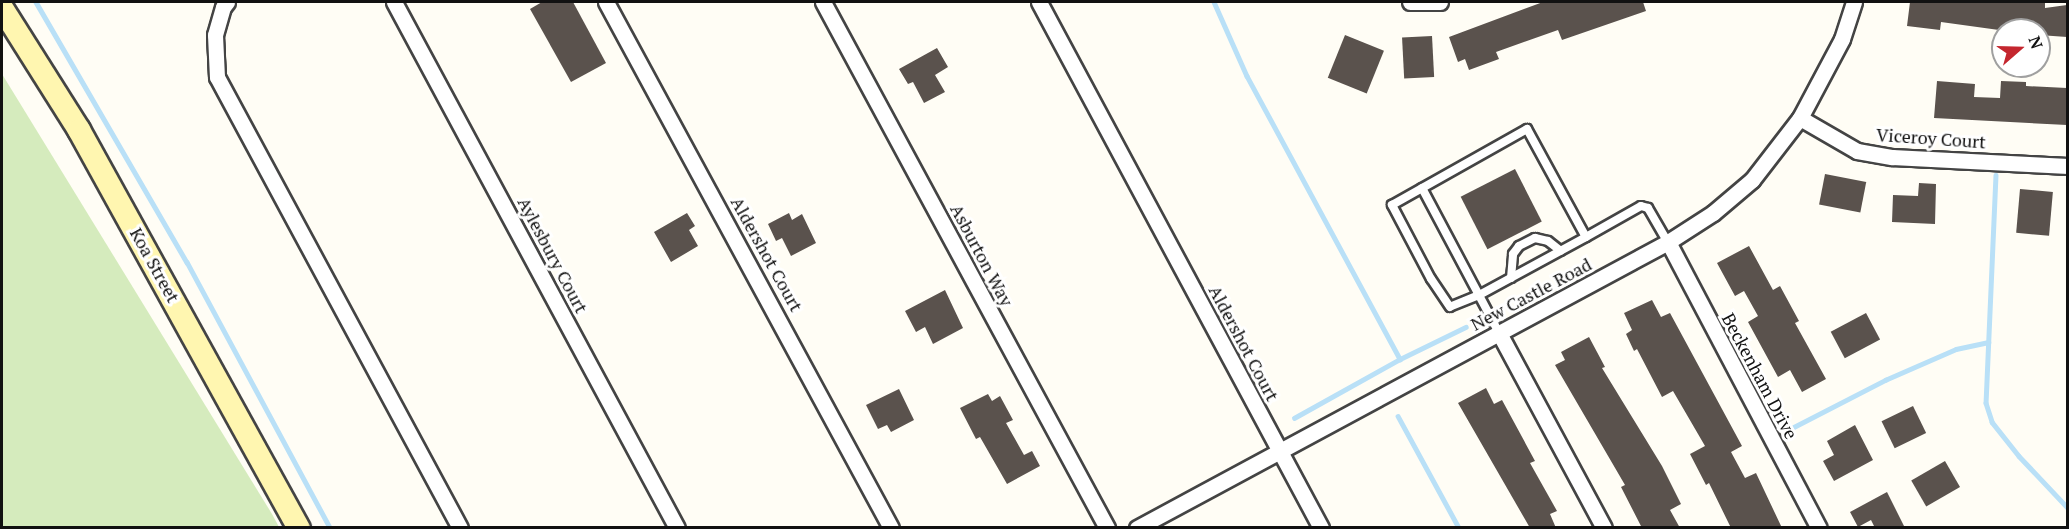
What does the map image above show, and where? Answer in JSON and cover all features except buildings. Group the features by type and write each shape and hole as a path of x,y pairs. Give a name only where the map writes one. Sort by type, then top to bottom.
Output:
{"main road":[{"name":"Koa Street","path":"2,8 58,94 102,170 299,528"}],"street":[{"path":"227,2 223,7 215,35 217,77 460,528"},
{"name":"Aylesbury Court","path":"394,2 677,528"},
{"name":"Aldershot Court","path":"606,2 891,528"},
{"name":"Asburton Way","path":"823,2 1107,528"},
{"name":"Aldershot Court","path":"1039,2 1321,528"},
{"path":"1410,2 1440,2"},
{"name":"New Castle Road","path":"1137,528 1668,242 1713,213 1752,180 1800,118 1842,39 1854,2"},
{"name":"Viceroy Court","path":"1800,118 1857,151 1892,157 2067,166"},
{"name":"Beckenham Drive","path":"1668,242 1819,528"},
{"path":"1498,333 1604,528"}],"lane":[{"path":"1586,237 1527,129 1392,205 1431,279 1450,307 1479,296 1561,251 1586,237 1641,206 1648,208 1668,242"},
{"path":"1422,188 1498,333"},
{"path":"1511,278 1513,254 1519,246 1535,238 1548,241 1561,251"}],"green space":[{"path":"2,74 272,514 279,527 2,527"}],"waterway":[{"path":"36,2 187,262 330,528"},
{"path":"1214,2 1247,76 1400,359"},
{"path":"1996,175 1986,403 1992,422 2019,456 2068,508"},
{"path":"1294,418 1400,359 1466,327"},
{"path":"1784,432 1885,380 1956,349 1988,342"},
{"path":"1398,416 1459,528"}]}
